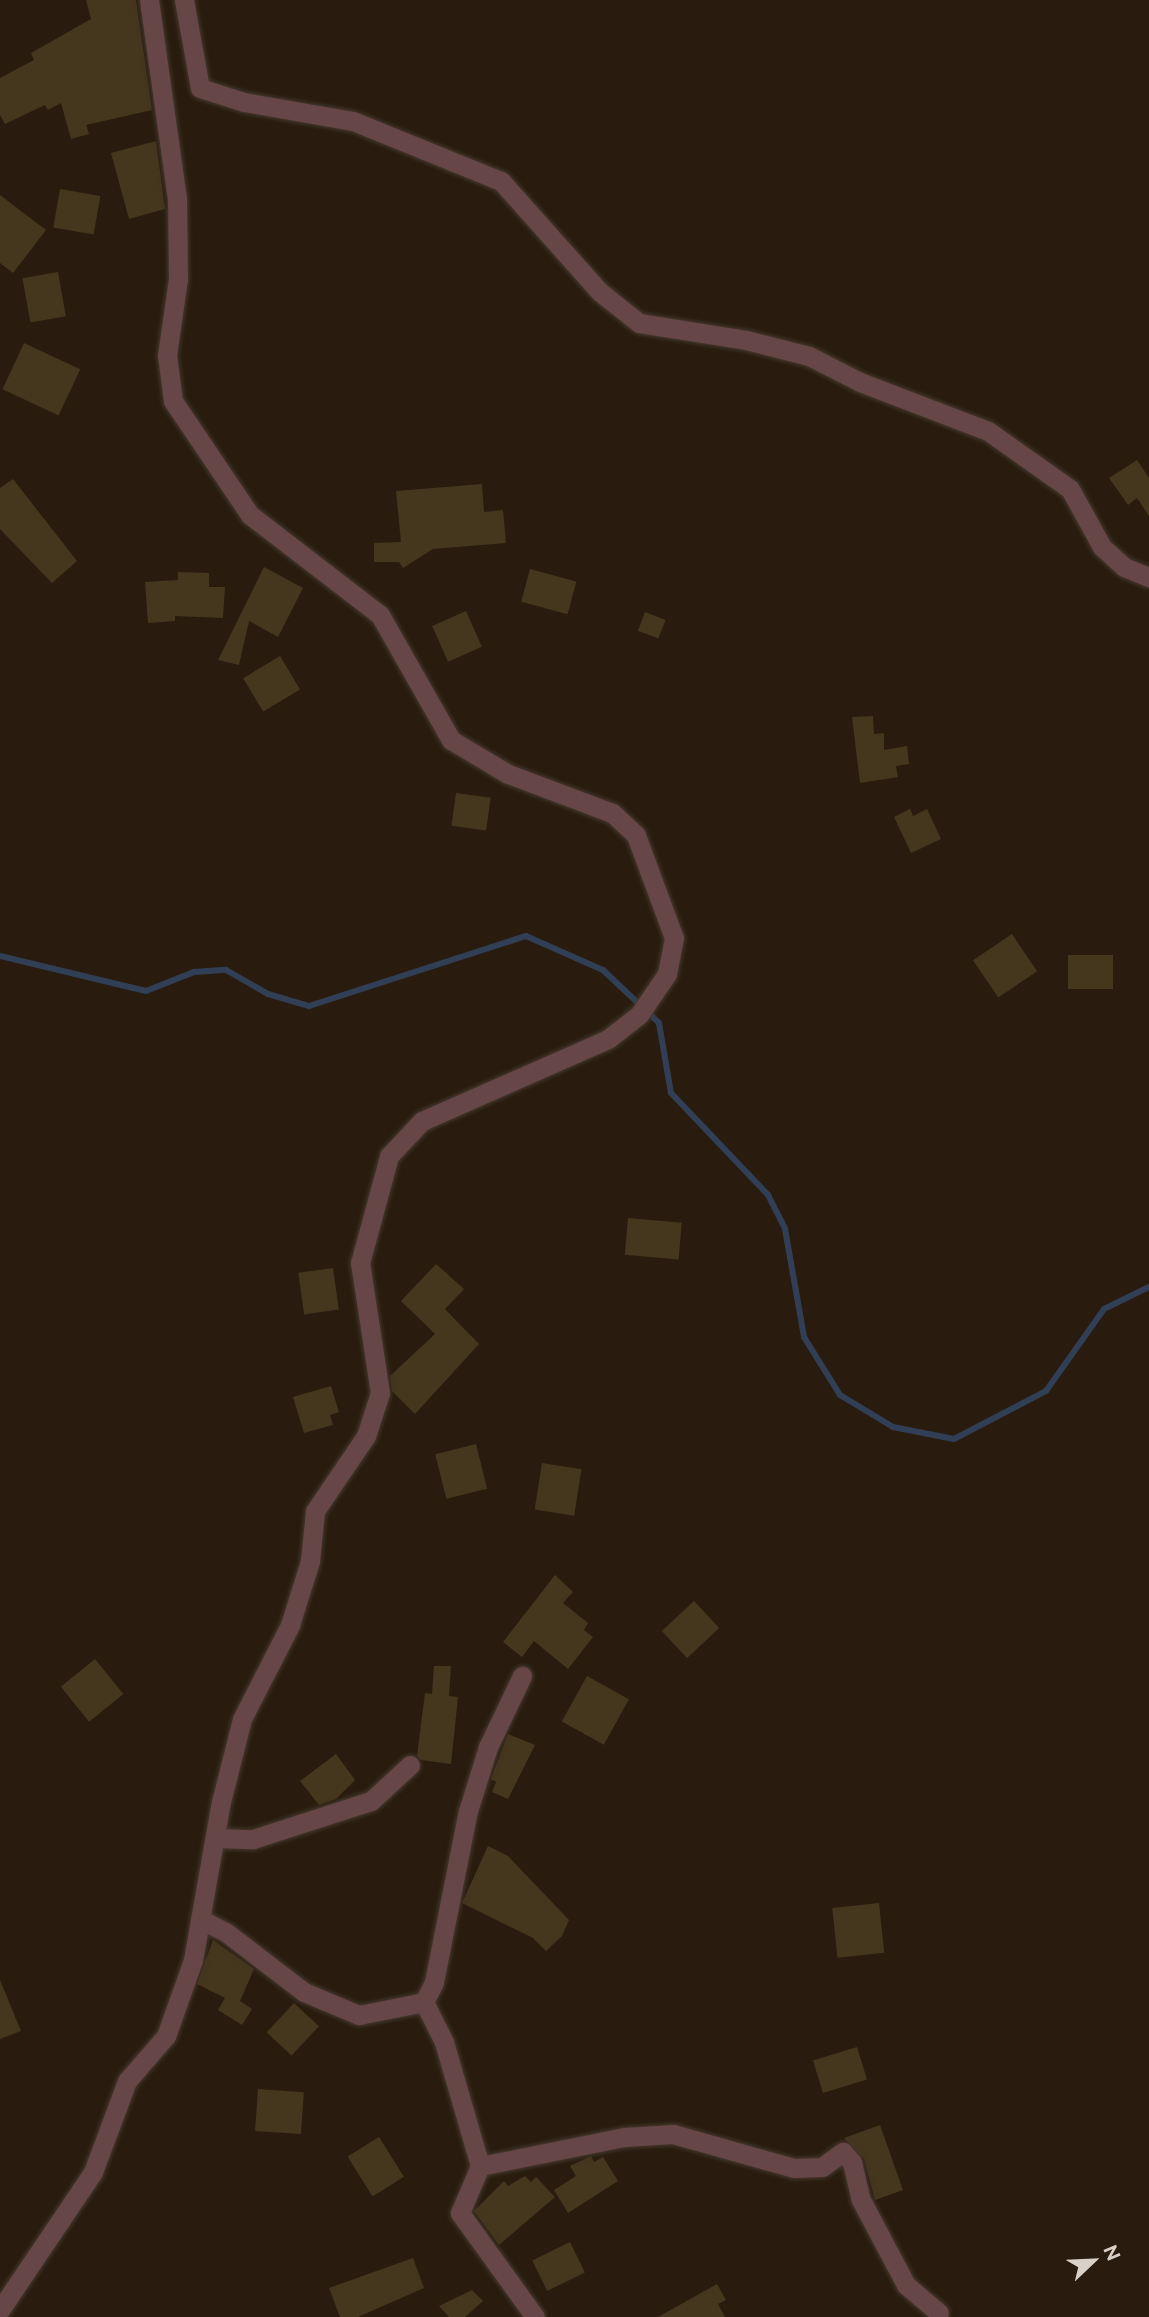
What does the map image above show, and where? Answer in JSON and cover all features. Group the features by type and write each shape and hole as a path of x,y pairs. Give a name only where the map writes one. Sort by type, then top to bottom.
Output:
{"street":[{"path":"0,2310 93,2172 127,2081 166,2036 193,1959 215,1838 242,1718 290,1625 310,1561 315,1511 366,1436 380,1393 359,1263 389,1156 422,1121 608,1040 639,1015 667,974 674,939 636,835 612,813 508,774 451,740 380,615 250,515 173,401 167,355 178,279 177,199 149,0"},
{"path":"184,0 200,88 244,102 353,121 501,181 600,292 639,323 746,340 809,356 860,382 988,431 1070,489 1102,547 1124,567 1149,577"},
{"path":"424,2002 434,1982 468,1811 488,1747 522,1675"},
{"path":"215,1838 253,1839 371,1801 410,1765"},
{"path":"201,1919 227,1933 304,1992 359,2015 424,2002"},
{"path":"424,2002 444,2042 480,2166 460,2213 535,2317"},
{"path":"480,2166 624,2137 673,2134 794,2168 822,2167 843,2152 852,2162 860,2198 906,2285 939,2313"}],"building":[{"path":"86,0 136,0 152,110 86,125 89,134 71,139 61,103 48,110 45,105 5,124 0,115 0,78 34,60 31,53 91,19"},
{"path":"156,141 165,209 129,219 111,153"},
{"path":"60,189 100,196 94,235 53,227"},
{"path":"0,195 46,230 13,273 0,263"},
{"path":"58,272 66,316 30,323 23,278"},
{"path":"24,343 80,369 59,415 2,389"},
{"path":"1137,460 1149,478 1149,516 1137,498 1128,505 1109,478"},
{"path":"13,479 77,561 52,583 0,529 0,488"},
{"path":"482,484 484,512 503,510 506,543 433,549 403,568 399,562 374,562 374,543 401,542 396,491"},
{"path":"264,567 303,588 278,637 249,621 239,665 218,660"},
{"path":"530,569 576,581 568,614 521,602"},
{"path":"178,572 209,573 209,587 225,587 223,618 175,616 175,621 148,623 145,582 178,580"},
{"path":"466,611 482,647 448,662 432,626"},
{"path":"645,612 666,620 658,639 638,631"},
{"path":"280,656 300,689 263,712 243,678"},
{"path":"873,716 874,734 884,733 884,750 907,746 909,764 896,766 898,777 860,783 852,717"},
{"path":"456,793 491,798 486,831 451,826"},
{"path":"910,809 913,816 927,809 941,839 911,853 894,817"},
{"path":"1012,934 1037,971 998,998 973,960"},
{"path":"1068,955 1113,955 1113,989 1068,989"},
{"path":"628,1218 682,1223 679,1260 625,1255"},
{"path":"436,1264 464,1289 445,1309 479,1344 415,1414 392,1391 390,1376 435,1334 401,1301"},
{"path":"333,1268 339,1310 304,1314 298,1273"},
{"path":"331,1386 339,1412 330,1415 333,1425 304,1433 293,1397"},
{"path":"476,1444 487,1489 446,1499 435,1454"},
{"path":"542,1463 582,1469 574,1516 535,1509"},
{"path":"555,1575 573,1592 563,1603 588,1623 584,1630 593,1637 568,1669 534,1641 522,1657 503,1642"},
{"path":"694,1601 719,1628 687,1658 662,1631"},
{"path":"95,1659 123,1694 89,1722 61,1687"},
{"path":"434,1666 451,1666 449,1696 458,1697 451,1764 421,1760 417,1756 425,1693 432,1694"},
{"path":"587,1676 629,1699 604,1745 562,1721"},
{"path":"508,1734 535,1745 508,1799 492,1792 496,1782 491,1779"},
{"path":"336,1754 355,1780 336,1799 319,1805 300,1781"},
{"path":"488,1846 508,1856 569,1920 562,1936 546,1951 533,1938 462,1903"},
{"path":"879,1903 884,1953 837,1958 832,1908"},
{"path":"213,1940 254,1969 240,2001 252,2009 242,2025 218,2010 225,1998 197,1984"},
{"path":"0,1980 21,2031 0,2039"},
{"path":"294,2003 319,2026 292,2055 267,2032"},
{"path":"857,2047 867,2080 823,2093 813,2060"},
{"path":"258,2089 304,2092 301,2134 255,2131"},
{"path":"880,2125 903,2190 875,2200 864,2159 844,2138"},
{"path":"379,2137 404,2177 373,2196 348,2157"},
{"path":"591,2156 594,2162 603,2157 618,2181 568,2213 554,2190 576,2176 570,2166"},
{"path":"525,2176 531,2182 536,2177 555,2197 499,2245 474,2211 504,2181 508,2186"},
{"path":"570,2242 585,2273 547,2291 532,2260"},
{"path":"413,2258 424,2288 358,2317 340,2317 329,2288"},
{"path":"717,2284 726,2300 718,2304 725,2317 658,2317"},
{"path":"472,2290 483,2301 465,2317 449,2317 439,2306"}],"waterway":[{"path":"0,956 146,991 194,972 226,970 268,994 309,1006 526,936 603,970 659,1023 671,1093 768,1195 785,1229 804,1337 840,1395 893,1427 954,1439 1046,1391 1104,1309 1149,1287"}]}
